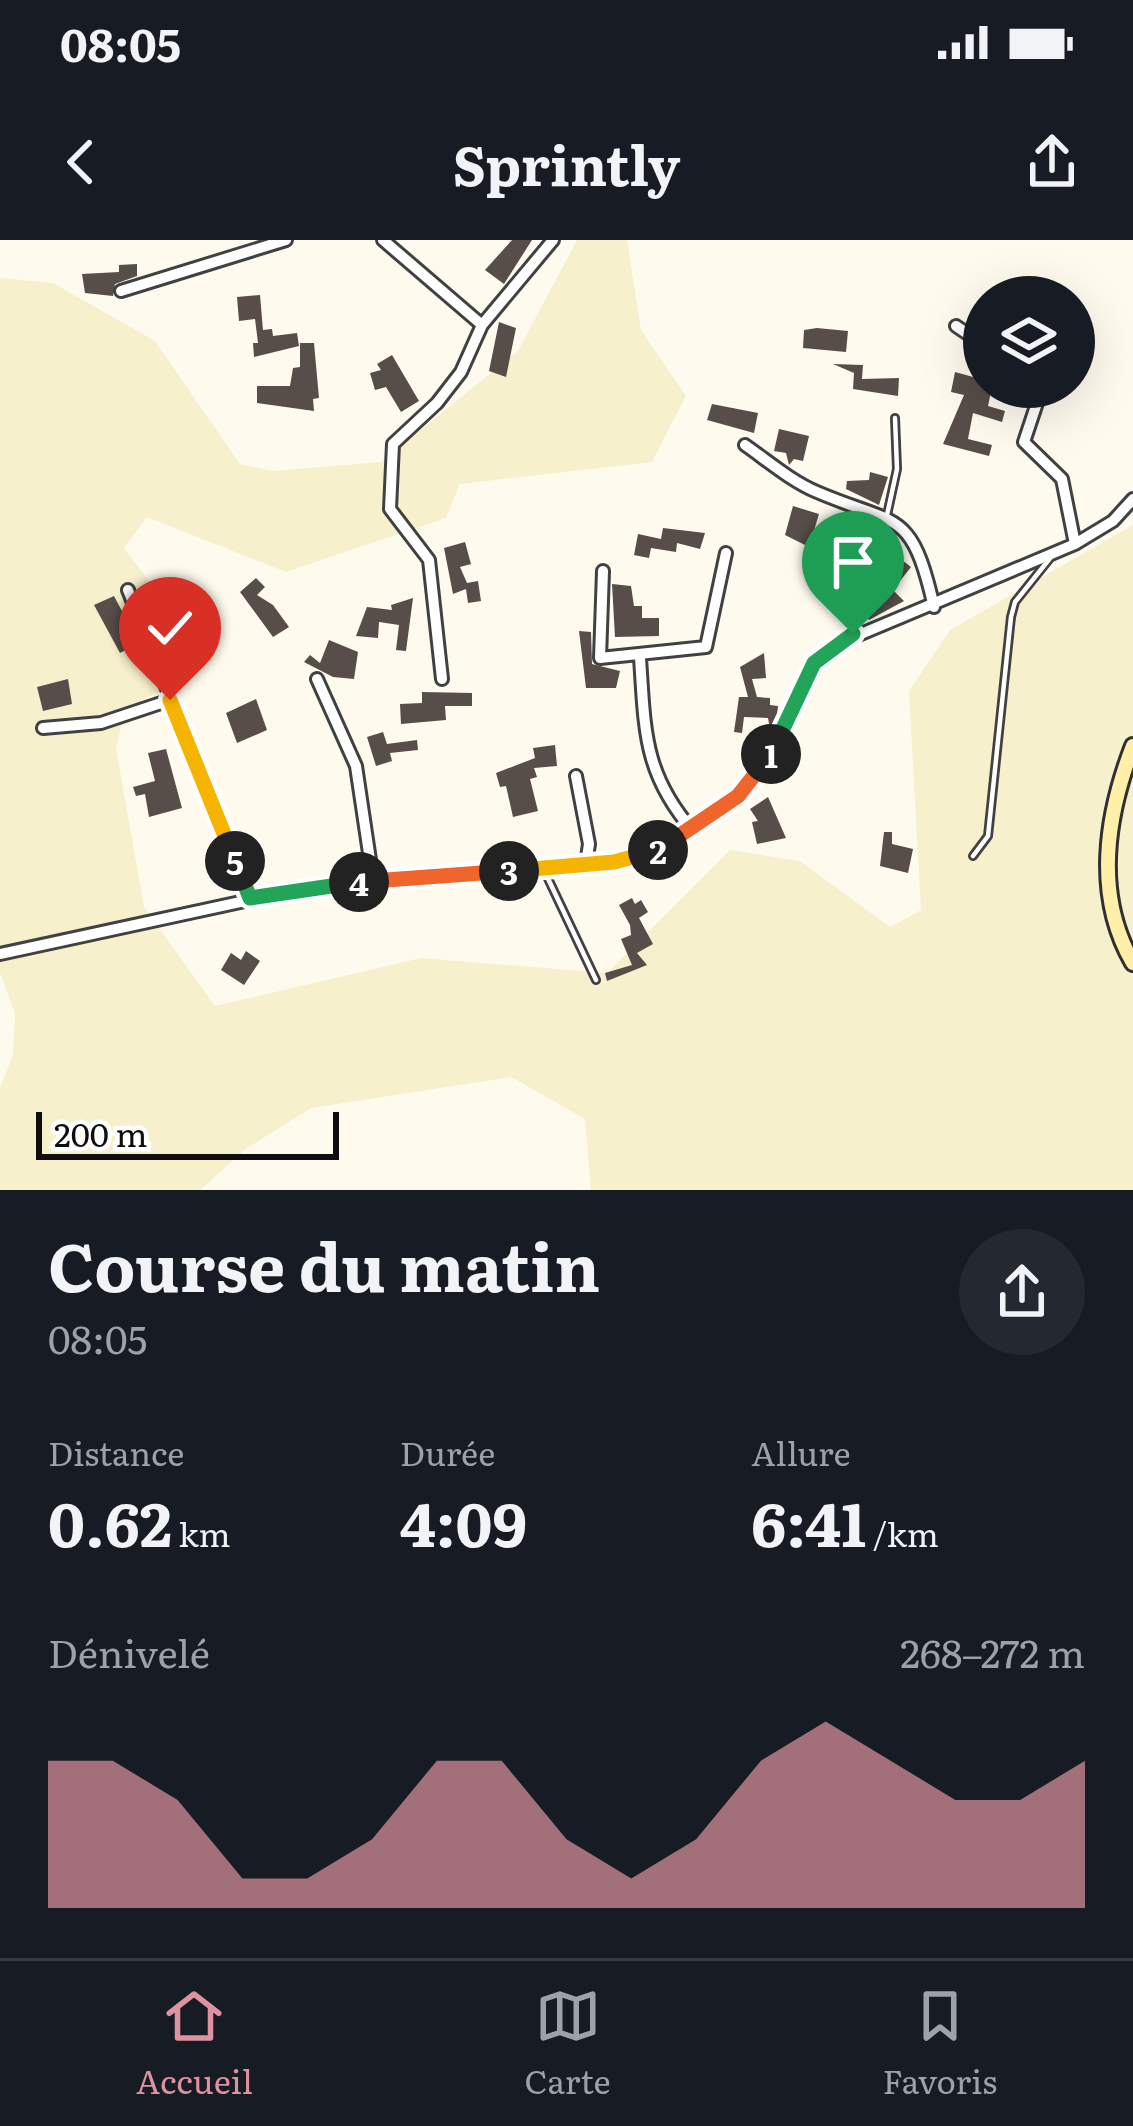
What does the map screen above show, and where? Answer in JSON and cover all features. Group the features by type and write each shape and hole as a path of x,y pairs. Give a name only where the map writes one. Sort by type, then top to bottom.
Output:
{"main road":[{"path":"1133,746 1109,836 1110,910 1133,963"}],"street":[{"path":"121,291 286,240"},
{"path":"382,240 482,325"},
{"path":"442,679 429,560 390,509 393,444 449,388 482,325 553,240"},
{"path":"956,326 963,331"},
{"path":"1036,408 1024,442 1062,479 1075,544"},
{"path":"745,445 817,492 887,515 909,534 922,557 934,608"},
{"path":"0,954 250,898 373,880 543,868 654,852 693,831 764,770 801,683 830,647 934,608 1075,544 1113,521 1133,499"},
{"path":"603,571 600,658 640,658 706,647 726,554"},
{"path":"128,590 250,898"},
{"path":"640,658 649,761 674,809 693,831"},
{"path":"317,679 356,766 373,880"},
{"path":"43,728 101,723 170,700"},
{"path":"576,776 589,844 586,863"}],"lane":[{"path":"887,515 897,469 896,418"},
{"path":"973,856 988,836 1015,602 1054,553"},
{"path":"543,868 596,980"}],"shaded area":[{"path":"577,240 627,240 641,330 686,396 652,462 460,484 446,518 286,572 147,517 124,548 188,633 190,673 125,711 116,748 144,907 215,1006 421,958 607,973 730,850 800,861 890,927 921,910 909,691 950,630 1133,525 1133,1190 591,1190 585,1119 511,1077 311,1108 247,1148 200,1190 0,1190 0,1088 13,1055 15,1014 0,973 0,278 53,283 155,341 240,464 273,471 381,462 518,351"}],"building":[{"path":"512,240 532,240 504,284 485,270"},
{"path":"137,264 137,276 115,284 113,296 85,293 82,274 119,272 119,265"},
{"path":"260,295 263,330 272,329 273,336 297,333 299,346 254,357 253,343 258,343 255,319 239,321 237,297"},
{"path":"499,322 516,328 506,377 489,371"},
{"path":"804,330 848,331 846,352 803,348"},
{"path":"300,343 314,343 319,398 313,399 314,411 257,403 257,386 290,386 293,368 300,367"},
{"path":"392,355 419,401 401,412 386,387 375,390 370,373 381,370 377,364"},
{"path":"833,364 863,365 862,379 899,378 898,396 853,389 854,373"},
{"path":"955,372 963,374 963,395 951,392"},
{"path":"963,397 963,408 1005,411 1002,422 973,413 968,439 992,445 989,456 943,444"},
{"path":"712,404 758,413 754,433 707,420"},
{"path":"779,429 809,436 803,461 794,459 789,465 786,453 774,451"},
{"path":"870,472 888,477 879,505 846,489 847,481 869,480"},
{"path":"793,506 819,514 809,547 785,535"},
{"path":"663,528 705,533 700,549 677,543 676,552 651,548 649,558 634,555 638,534 661,539"},
{"path":"465,542 471,564 460,567 467,583 478,581 481,601 468,603 466,589 453,594 444,548"},
{"path":"885,547 911,567 893,590 904,601 869,620 866,615 878,608 869,589 861,598 844,584 853,574 859,582"},
{"path":"256,578 265,587 257,595 273,605 289,627 273,637 240,592"},
{"path":"612,584 631,586 634,606 642,606 642,618 659,618 659,636 615,637"},
{"path":"114,596 139,643 120,653 94,605"},
{"path":"413,598 406,651 396,650 399,625 379,622 378,638 356,636 367,607 392,610 391,605"},
{"path":"579,631 591,632 592,664 620,671 616,688 586,688"},
{"path":"329,640 358,652 354,679 333,677 304,662 310,655 320,663"},
{"path":"764,653 766,678 752,679 757,697 770,698 770,705 778,706 777,715 770,729 768,718 744,717 742,733 734,732 739,697 748,697 740,667"},
{"path":"68,679 72,704 43,711 37,687"},
{"path":"422,692 472,693 472,706 445,706 446,720 401,724 400,704 422,703"},
{"path":"256,699 267,730 237,743 226,713"},
{"path":"383,732 387,744 417,740 418,750 390,753 392,761 376,766 367,737"},
{"path":"555,745 557,766 534,768 537,777 530,779 538,811 513,817 506,786 500,787 496,773 535,758 533,748"},
{"path":"166,749 182,808 149,817 145,794 136,796 133,787 155,781 148,753"},
{"path":"768,797 786,838 757,844 752,822 758,821 750,809"},
{"path":"884,832 892,832 892,844 913,849 908,873 880,866"},
{"path":"632,898 635,904 641,900 648,912 639,918 653,944 637,953 647,965 607,981 605,973 632,965 621,939 631,935 630,925 619,905"},
{"path":"246,951 260,961 244,985 221,970 231,953 241,960"}],"route":[{"path":"170,700 250,898 373,880 614,862 654,852 693,831 764,770 814,663 853,634"}]}
